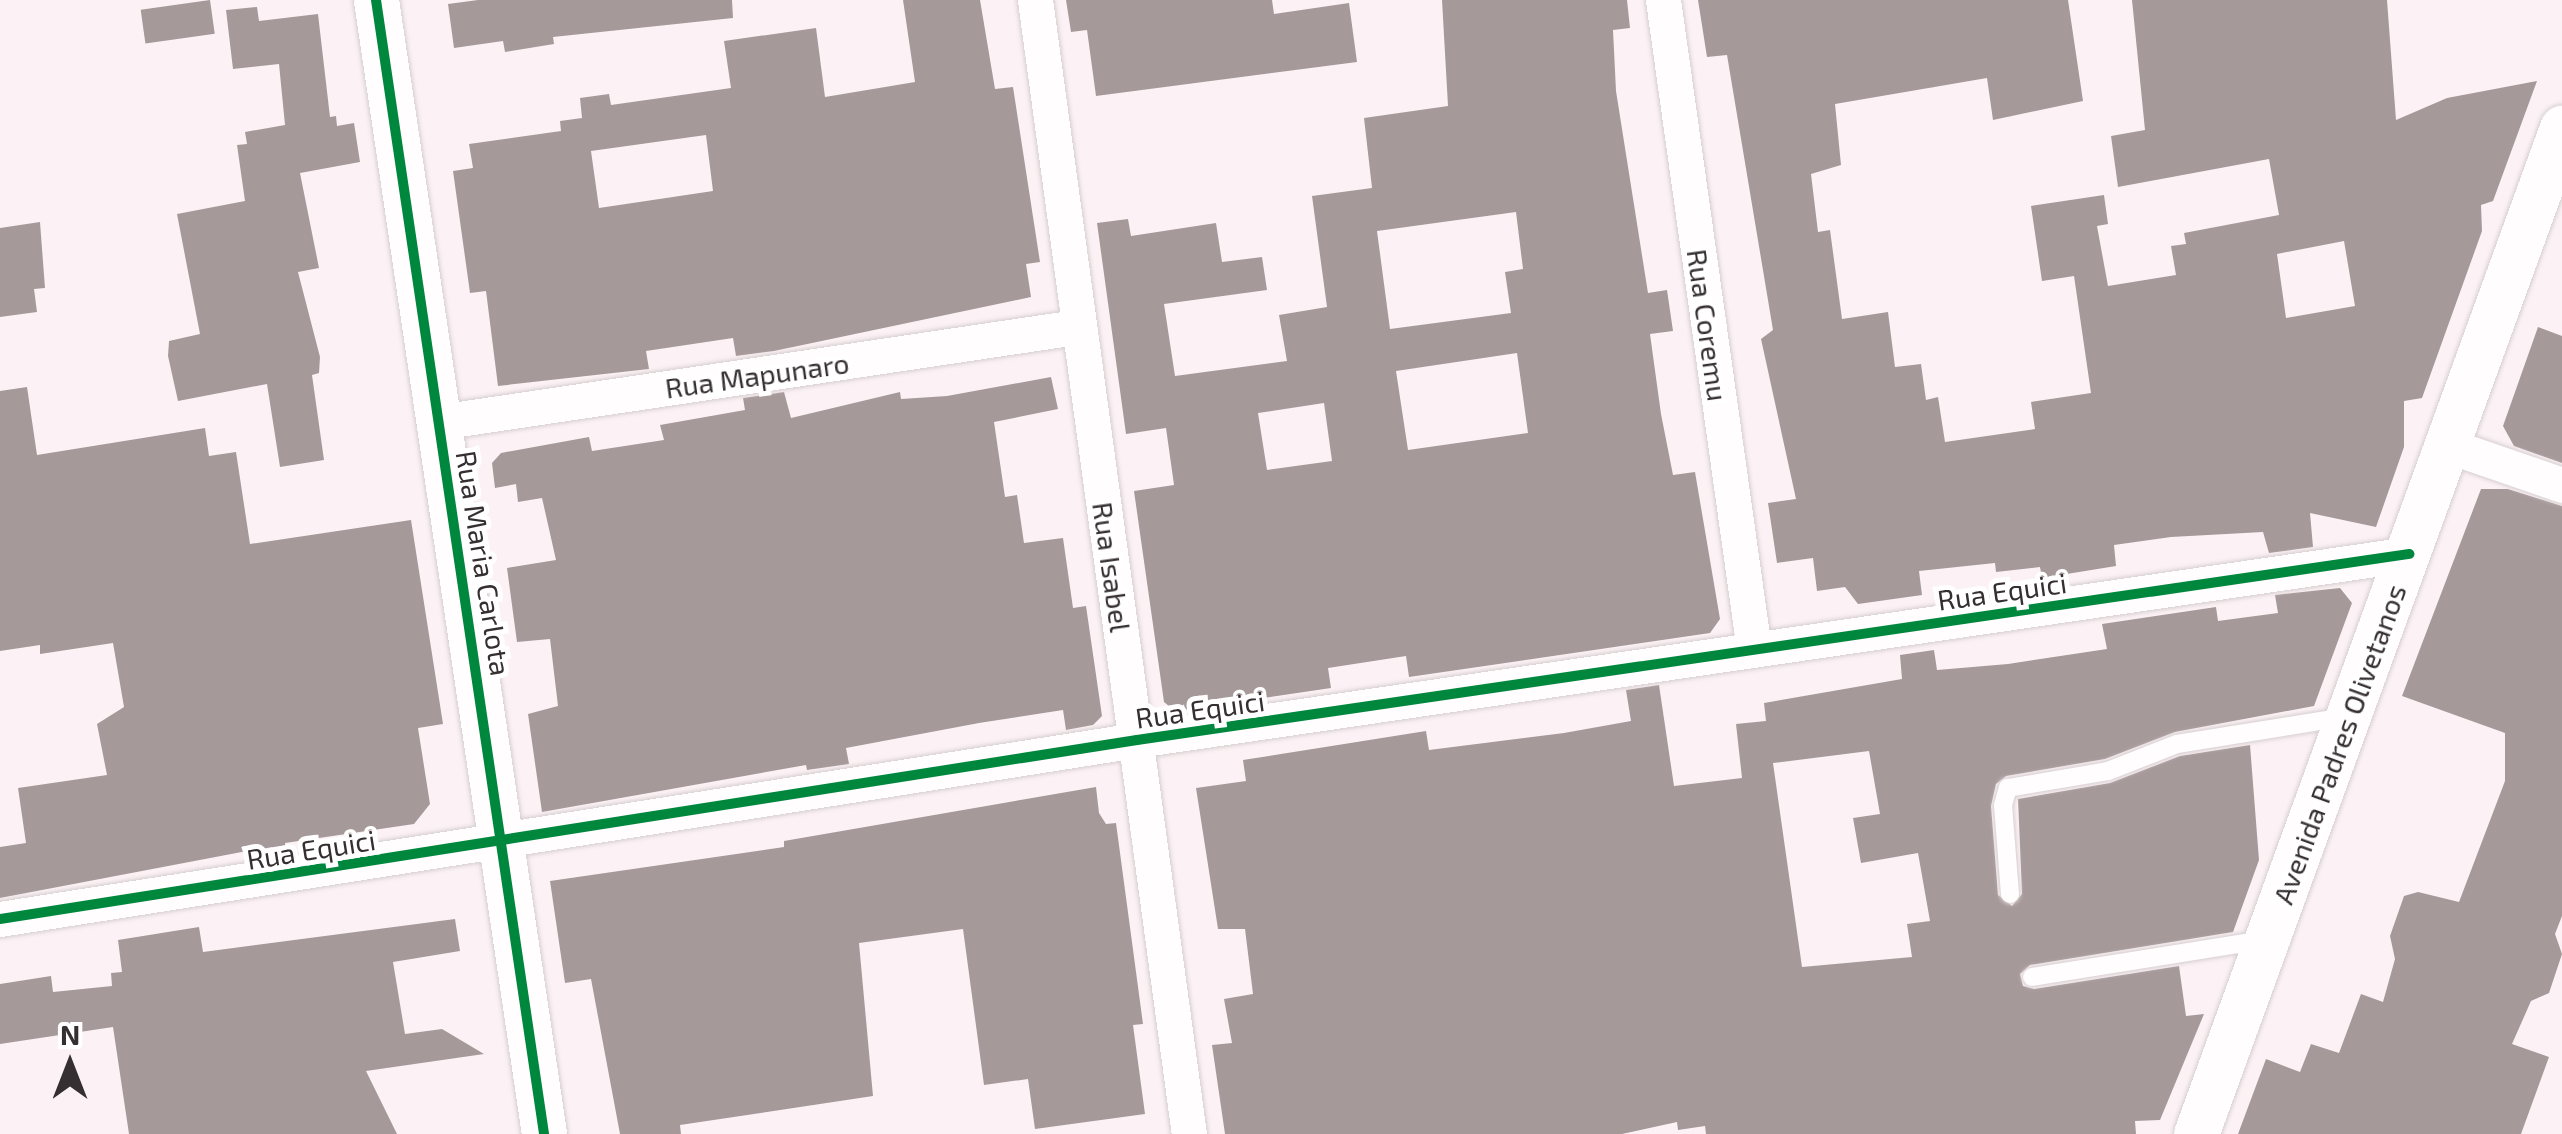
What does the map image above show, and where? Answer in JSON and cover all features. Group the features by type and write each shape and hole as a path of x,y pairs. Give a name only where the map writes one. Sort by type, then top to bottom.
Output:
{"street":[{"name":"Rua Maria Carlota","path":"376,0 505,843 544,1134"},
{"name":"Rua Isabel","path":"1035,0 1076,328 1138,740 1189,1134"},
{"name":"Rua Coremu","path":"1664,0 1754,650"},
{"name":"Avenida Padres Olivetanos","path":"2196,1134 2562,128"},
{"name":"Rua Mapunaro","path":"439,422 1076,328"},
{"path":"2449,446 2562,485"},
{"name":"Rua Equici","path":"0,918 505,843 1138,740 2408,554"}],"lane":[{"path":"2010,894 2003,805 2008,788 2108,771 2177,744 2350,716"},
{"path":"2032,977 2269,938"}],"building":[{"path":"210,0 215,34 145,43 141,10"},
{"path":"478,0 732,0 733,18 553,37 554,44 505,52 503,41 454,48 448,4"},
{"path":"903,0 980,0 995,89 1013,87 1040,262 1026,264 1031,297 774,351 736,356 733,338 646,351 649,369 498,386 486,291 470,293 453,171 473,168 469,144 561,131 560,121 582,118 580,98 609,94 611,105 731,88 724,41 816,28 825,97 915,82","holes":["706,135 713,191 599,208 591,151"]},
{"path":"1066,0 1272,0 1274,14 1349,3 1357,62 1096,96 1087,30 1071,32"},
{"path":"1442,0 1627,0 1630,28 1613,30 1616,91 1648,293 1667,290 1673,331 1650,334 1661,414 1673,475 1695,472 1720,619 1710,633 1409,677 1406,656 1328,668 1331,688 1175,711 1164,702 1134,491 1174,485 1166,428 1126,434 1097,223 1128,219 1131,236 1216,223 1222,262 1262,257 1267,290 1164,304 1175,376 1287,361 1279,315 1327,307 1312,196 1372,188 1364,118 1448,106","holes":["1516,212 1523,269 1505,272 1511,313 1390,329 1377,231","1517,353 1528,433 1408,450 1396,371","1324,403 1332,461 1267,470 1258,413"]},
{"path":"1698,0 2068,0 2083,101 1993,120 1987,78 1835,104 1841,165 1811,174 1818,232 1830,230 1842,319 1888,312 1895,367 1921,364 1926,400 1938,397 1945,442 2035,429 2031,402 2091,393 2074,276 2042,281 2031,206 2104,195 2108,224 2097,226 2108,286 2176,275 2171,246 2186,244 2184,233 2279,215 2269,159 2118,187 2111,136 2145,130 2132,0 2387,0 2396,120 2447,98 2537,81 2493,201 2481,205 2482,231 2422,398 2404,401 2404,447 2376,527 2310,513 2313,547 2269,553 2263,532 2171,537 2114,545 2116,566 2042,578 2040,567 1996,572 1995,563 1919,571 1922,595 1858,604 1845,587 1817,591 1813,558 1777,563 1768,503 1796,499 1761,339 1773,330 1727,55 1707,57","holes":["2344,241 2355,306 2286,318 2277,254"]},
{"path":"257,7 259,21 318,14 330,117 336,116 337,126 354,123 360,162 300,173 319,268 298,272 320,357 319,373 312,375 324,460 280,467 267,384 178,401 168,356 169,341 200,334 177,214 245,201 237,145 247,144 245,132 285,125 279,64 233,69 226,10"},
{"path":"40,222 45,288 34,289 37,312 0,317 0,228"},
{"path":"2538,327 2562,336 2562,463 2514,446 2503,426"},
{"path":"1051,377 1058,409 994,422 1005,497 1017,495 1024,543 1063,538 1073,608 1086,606 1102,716 1093,725 1066,730 1063,710 979,723 846,748 849,764 807,770 806,765 542,812 528,714 558,706 550,639 517,642 507,568 556,560 542,498 518,502 516,484 495,488 492,463 501,453 589,437 592,451 664,440 660,425 745,410 743,398 784,392 791,418 900,392 901,399 947,396"},
{"path":"27,387 37,455 205,428 209,456 236,452 250,544 411,520 443,724 418,728 430,804 414,824 285,843 286,852 248,858 247,851 0,898 0,847 26,843 18,788 107,775 97,724 124,707 113,643 40,654 40,645 0,651 0,391"},
{"path":"2481,489 2508,489 2562,506 2562,916 2555,934 2562,954 2549,993 2531,1001 2512,1044 2549,1057 2521,1134 2238,1134 2266,1059 2300,1072 2311,1044 2339,1053 2361,994 2383,1002 2395,959 2390,936 2404,896 2418,892 2459,902 2505,781 2505,733 2402,696"},
{"path":"2340,588 2352,603 2314,706 2175,732 2105,759 2006,776 1996,784 1991,806 1998,895 2012,906 2022,894 2018,799 2110,783 2180,756 2250,745 2259,860 2233,932 2030,965 2020,974 2023,986 2034,989 2179,966 2186,1016 2204,1014 2160,1120 2135,1121 2136,1134 1706,1134 1705,1126 1678,1130 1677,1122 1622,1134 1225,1134 1212,1045 1232,1043 1224,999 1253,994 1245,929 1218,929 1196,788 1246,781 1243,760 1426,731 1429,750 1631,721 1626,690 1659,685 1674,786 1742,778 1736,724 1766,721 1764,703 1902,679 1900,655 1934,650 1937,670 2107,649 2102,624 2216,607 2218,621 2278,613 2275,595","holes":["1869,751 1880,814 1853,818 1861,863 1918,853 1930,921 1907,924 1912,957 1802,967 1773,763"]},
{"path":"1096,787 1099,813 1106,824 1116,823 1143,1024 1133,1025 1145,1114 1035,1129 1028,1079 984,1085 963,929 859,943 873,1096 680,1125 681,1134 620,1134 591,979 565,983 550,881 784,847 784,841"},
{"path":"455,919 460,951 393,962 405,1034 442,1029 484,1054 366,1071 397,1134 129,1134 113,1027 0,1044 0,984 51,976 53,992 112,986 111,973 122,972 118,940 199,927 203,952"}],"cycle path":[{"path":"376,0 544,1134"},
{"path":"0,919 1137,740 2409,554"}]}
